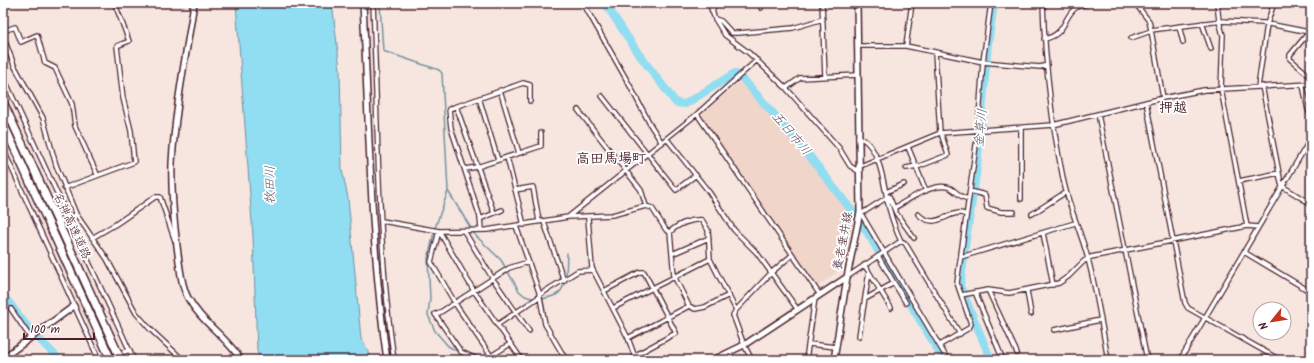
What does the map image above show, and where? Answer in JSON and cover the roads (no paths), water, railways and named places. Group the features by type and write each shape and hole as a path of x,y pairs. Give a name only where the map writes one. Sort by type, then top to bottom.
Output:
{"highway":[{"name":"名神高速道路","path":"3,102 121,360"},
{"name":"名神高速道路","path":"3,123 111,360"}],"street":[{"path":"64,188 97,174 134,162 131,131 123,98 117,46 129,40 116,4 110,3"},
{"path":"194,3 172,162 172,202 177,245 184,288 188,298 194,307 235,350 241,360"},
{"path":"364,3 371,197 387,360"},
{"path":"372,3 382,220 390,333 394,360"},
{"path":"583,3 629,84 650,126 662,143"},
{"path":"709,3 715,19 725,35 757,60 786,88 839,148 850,166 858,169 940,133 1052,125 1162,98 1221,89 1311,84"},
{"path":"712,12 715,3"},
{"path":"760,3 761,8"},
{"path":"822,3 825,76"},
{"name":"養老垂井線","path":"713,360 744,345 847,277 860,214 858,169 857,3"},
{"path":"906,46 912,3"},
{"path":"940,345 969,328 971,324 963,294 956,283 966,215 972,192 983,62 991,3"},
{"path":"1043,3 1044,39 1052,125 1066,192 1075,223 1088,258 1108,360"},
{"path":"1044,39 1050,38 1058,32 1077,7 1089,3"},
{"path":"1135,3 1149,21 1162,98"},
{"path":"1217,3 1219,21 1223,35 1221,89 1248,226"},
{"path":"1274,3 1267,24 1260,86 1282,186 1311,204"},
{"path":"715,19 721,21 732,33 793,28 823,19"},
{"path":"1131,38 1151,30 1219,21 1267,24 1310,31"},
{"path":"1202,23 1211,49"},
{"path":"1179,26 1183,42"},
{"path":"3,32 15,27 21,42 37,35 46,63 55,68 72,104 75,126 97,174"},
{"path":"1310,31 1290,55 1290,59 1311,76"},
{"path":"3,36 14,65 43,118 56,165 64,188 76,214 107,259 136,313 150,329 183,360"},
{"path":"857,46 906,46 983,62 1040,67 1047,65"},
{"path":"906,168 917,166 948,155 940,133 935,52"},
{"path":"568,218 698,114 757,60"},
{"path":"786,88 800,78 858,75"},
{"path":"3,76 134,360"},
{"path":"481,230 480,219 451,128 450,109 523,83 530,85 530,101"},
{"path":"1303,84 1308,110 1311,116"},
{"path":"3,89 8,87"},
{"path":"500,90 519,153"},
{"path":"602,96 676,190 696,175"},
{"path":"478,98 498,160"},
{"path":"1146,102 1185,303 1188,308 1280,360"},
{"path":"456,106 494,213"},
{"path":"578,110 641,190 646,206"},
{"path":"698,114 792,254 817,297 806,360"},
{"path":"1098,114 1147,360"},
{"path":"1021,128 1021,199"},
{"path":"465,170 541,146 541,133"},
{"path":"858,137 862,138 874,152 878,160 893,220 902,241 905,243 960,334"},
{"path":"1180,360 1311,138"},
{"path":"667,139 709,192 734,230 757,253 772,272 798,310"},
{"path":"908,147 926,191"},
{"path":"3,149 99,360"},
{"path":"507,157 524,224"},
{"path":"1239,181 1279,173"},
{"path":"904,184 886,194 860,214 885,251 948,360"},
{"path":"515,190 533,186 539,221"},
{"path":"894,208 926,191 942,187 950,188 960,197 969,199"},
{"path":"972,192 985,195 987,208 1001,212 1014,212"},
{"path":"1032,214 1066,192"},
{"path":"886,194 889,196 894,208 914,238"},
{"path":"92,238 116,224 155,197 160,197 177,245"},
{"path":"382,220 439,231 464,231 516,226 539,221 544,222 568,218 588,218 612,215 646,206 652,208 666,230 670,232"},
{"path":"480,219 502,210"},
{"path":"918,214 926,220 933,222 960,213 966,215"},
{"path":"63,221 76,214"},
{"path":"588,218 593,270 628,338 635,358 676,333 644,272 640,272 604,291"},
{"path":"670,232 675,227 695,219 702,220 708,230 710,258 736,310"},
{"path":"544,222 564,281"},
{"path":"961,257 1075,223"},
{"path":"516,226 539,296 545,324 566,360"},
{"path":"963,294 988,290 1009,293 1027,291 1059,283 1069,276 1088,258 1248,226 1258,227"},
{"path":"41,231 46,228"},
{"path":"439,231 474,291 522,360"},
{"path":"439,231 431,262 454,302 491,356"},
{"path":"464,231 493,279 529,331"},
{"path":"670,232 674,276 689,306 695,309 705,307 729,295"},
{"path":"1043,233 1053,285"},
{"path":"672,254 709,238"},
{"path":"834,360 847,277 902,241"},
{"path":"1244,252 1311,292"},
{"path":"752,360 735,325 733,315 772,272 792,254"},
{"path":"878,256 906,303"},
{"path":"613,308 710,258"},
{"path":"479,360 461,352 435,314 509,268 528,262"},
{"path":"864,265 891,308"},
{"path":"497,325 539,296 578,272 593,270"},
{"path":"859,336 869,272"},
{"path":"865,299 894,283"},
{"path":"988,290 1017,353"},
{"path":"1027,291 1031,314"},
{"path":"975,292 1003,360"},
{"path":"3,358 74,306"},
{"path":"628,338 689,306"},
{"path":"11,309 30,337"},
{"path":"1054,330 1100,320"},
{"path":"485,360 510,344"},
{"path":"808,344 836,347"},
{"path":"124,352 130,350"}],"water":[{"name":"牧田川","path":"236,3 332,3 340,69 342,170 348,198 361,339 369,352 371,360 260,360 257,351 253,237"}],"waterway":[{"path":"380,3 383,51 439,70 442,73 448,191 435,228 428,259 430,298 428,315 435,331 448,346 473,360"},
{"name":"五日市川","path":"605,3 638,53 676,103 685,104 735,73 742,78 801,145 862,224 944,360"},
{"name":"金草川","path":"964,253 977,168 988,44 994,3"},
{"path":"448,191 475,235 501,260 519,291 525,296 535,299"},
{"path":"566,277 567,253"},
{"name":"金草川","path":"964,258 960,286 991,360"},
{"path":"540,299 557,294 564,286 565,281"},
{"path":"3,295 30,330 60,360"}],"tunnel":[{"path":"46,228 59,223"}],"district":[{"name":"押越","path":"1173,108"},
{"name":"高田馬場町","path":"611,159"}]}
